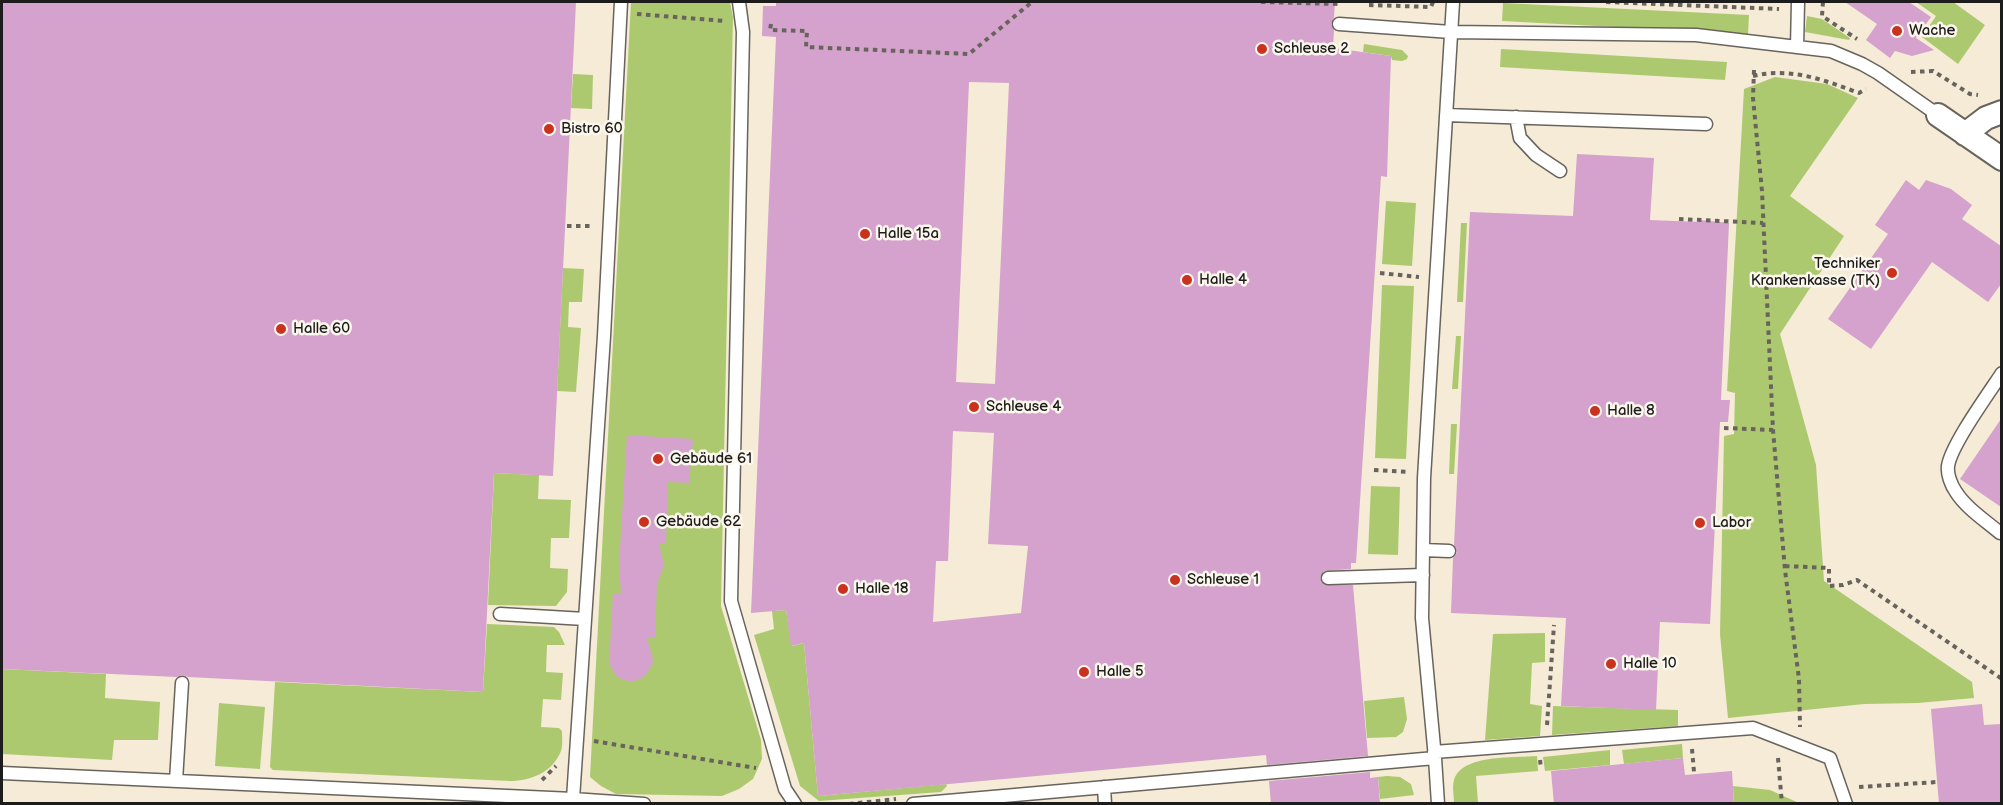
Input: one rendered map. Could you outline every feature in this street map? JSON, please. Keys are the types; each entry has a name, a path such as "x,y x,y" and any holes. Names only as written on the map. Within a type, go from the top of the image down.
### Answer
{"street":[{"path":"1965,134 1986,118 2001,112"},
{"path":"1938,115 2001,159"}],"lane":[{"path":"574,801 604,336 621,2"},
{"path":"739,2 743,44 731,601 785,789 795,804"},
{"path":"1438,804 1422,618 1424,478 1453,2"},
{"path":"1797,47 1798,6"},
{"path":"1339,24 1451,32 1696,35 1837,53 1862,64 1938,115"},
{"path":"1446,115 1706,124"},
{"path":"1516,117 1520,138 1536,155 1560,171"},
{"path":"2000,533 1958,495 1949,478 1948,465 1965,430 2001,373"},
{"path":"1423,550 1449,550"},
{"path":"1328,578 1423,575"},
{"path":"500,614 585,619"},
{"path":"176,781 182,683"},
{"path":"914,804 1546,744 1753,728 1830,758 1846,804"},
{"path":"2,773 644,804"},
{"path":"1104,787 1105,804"}],"path":[{"path":"771,24 770,30 807,32 806,47 969,54 1032,2"},
{"path":"1261,2 1340,4"},
{"path":"1363,5 1431,7 1433,2"},
{"path":"1606,2 1798,6 1822,16"},
{"path":"636,14 731,21"},
{"path":"1769,753 1801,764 1799,679 1785,566 1773,430 1763,223 1753,98 1754,73 1799,74 1824,80 1859,93 1866,88 1886,101 1906,73 1933,71 1970,94 1985,95"},
{"path":"1678,219 1763,223"},
{"path":"567,226 593,226"},
{"path":"1380,273 1419,277"},
{"path":"1724,428 1773,430"},
{"path":"1374,470 1411,472"},
{"path":"1785,566 1829,568 1829,586 1843,585 1857,580 2001,680"},
{"path":"1546,744 1554,625"},
{"path":"1692,740 1694,772"},
{"path":"593,741 756,768"},
{"path":"1778,757 1782,804"},
{"path":"1837,778 1862,788 1937,782"}],"green space":[{"path":"631,2 730,2 733,17 721,606 761,740 762,759 753,779 739,789 722,796 616,794 590,777"},
{"path":"1916,2 1953,2 1985,25 1958,64 1922,37 1936,16"},
{"path":"1503,3 1749,15 1748,34 1502,21"},
{"path":"1807,16 1822,19 1850,38 1849,40 1805,32"},
{"path":"1364,44 1402,50 1408,56 1402,61 1392,60 1391,56 1363,52"},
{"path":"1501,49 1727,62 1725,80 1500,67"},
{"path":"573,74 593,75 592,109 571,108"},
{"path":"1775,77 1827,84 1858,98 1790,196 1844,236 1780,334 1816,465 1824,581 1972,682 1974,698 1918,703 1864,704 1728,718 1720,634 1724,436 1734,434 1735,393 1727,391 1744,89"},
{"path":"1386,201 1416,203 1412,266 1382,264"},
{"path":"1461,223 1467,223 1463,302 1457,302"},
{"path":"563,268 584,269 582,302 569,302 568,327 581,328 576,392 557,391"},
{"path":"1382,285 1414,286 1406,459 1375,458"},
{"path":"1456,336 1461,336 1458,389 1452,389"},
{"path":"1451,424 1457,424 1454,474 1449,474"},
{"path":"494,473 539,475 538,499 571,500 569,538 551,538 550,568 568,569 567,592 556,606 488,605"},
{"path":"1371,486 1400,487 1398,555 1368,554"},
{"path":"786,610 792,646 804,643 818,796 946,784 947,786 941,792 819,801 800,786 754,635 774,629 772,611"},
{"path":"487,624 554,627 565,645 547,645 546,672 563,673 561,700 543,699 541,727 559,728 562,731 561,751 553,765 547,770 533,777 510,781 273,770 270,767 275,682 483,692"},
{"path":"1545,633 1545,662 1532,663 1530,704 1542,706 1540,736 1485,740 1493,634"},
{"path":"2,669 106,674 105,698 160,702 158,740 114,740 112,760 2,754"},
{"path":"1404,697 1407,719 1403,732 1396,737 1367,738 1364,701"},
{"path":"219,703 265,707 260,769 215,766"},
{"path":"1553,706 1678,710 1678,726 1552,735"},
{"path":"1682,744 1683,758 1624,764 1622,750"},
{"path":"1610,750 1610,765 1545,771 1543,757"},
{"path":"1537,756 1538,771 1476,776 1478,803 1454,803 1454,780 1467,766 1490,759"},
{"path":"1378,777 1400,777 1411,784 1414,795 1380,799"},
{"path":"1733,786 1770,790 1799,803 1734,803"}],"building":[{"name":"Halle 60","path":"2,2 576,2 553,476 494,473 483,692 182,675 177,677 2,669"},
{"path":"776,2 1335,2 1331,24 1334,30 1333,48 1391,56 1387,177 1381,176 1356,563 1351,563 1351,569 1324,571 1320,578 1325,585 1353,585 1368,756 1267,765 1266,755 818,796 804,643 791,646 786,610 751,613 776,37 762,36 763,6 776,6","holes":["969,82 1009,83 995,384 956,382","953,431 994,433 988,544 1028,546 1021,613 933,622 936,561 948,561"]},
{"name":"Wache","path":"1845,2 1909,2 1931,17 1916,38 1934,50 1912,56 1895,51 1890,58 1866,40 1877,24"},
{"name":"Halle 8","path":"1577,154 1654,158 1650,220 1700,222 1700,220 1729,223 1721,400 1730,400 1728,422 1720,422 1710,624 1660,622 1656,710 1561,706 1566,618 1451,613 1453,558 1457,552 1454,545 1470,212 1573,216"},
{"name":"Techniker Krankenkasse (TK)","path":"1906,180 1919,190 1926,180 1951,189 1972,205 1962,219 2001,246 2001,284 1988,302 1932,262 1871,349 1828,319 1888,234 1875,225"},
{"path":"2001,419 2001,507 1960,479"},
{"path":"627,435 693,439 689,483 668,482 666,544 659,544 664,565 657,584 655,637 647,637 653,659 652,666 643,678 630,682 617,677 609,664 613,594 621,594 619,564"},
{"path":"1982,704 1984,725 2001,724 2001,804 1939,804 1931,709"},
{"path":"1683,758 1685,775 1732,771 1734,804 1554,804 1551,771"},
{"path":"1370,772 1370,778 1378,777 1380,804 1271,804 1269,781"}],"place":[{"name":"Wache","path":"1897,31"},
{"name":"Schleuse 2","path":"1262,49"},
{"name":"Bistro 60","path":"549,129"},
{"name":"Halle 15a","path":"865,234"},
{"name":"Techniker Krankenkasse (TK)","path":"1892,273"},
{"name":"Halle 4","path":"1187,280"},
{"name":"Halle 60","path":"281,329"},
{"name":"Schleuse 4","path":"974,407"},
{"name":"Halle 8","path":"1595,411"},
{"name":"Gebäude 61","path":"658,459"},
{"name":"Gebäude 62","path":"644,522"},
{"name":"Labor","path":"1700,523"},
{"name":"Schleuse 1","path":"1175,580"},
{"name":"Halle 18","path":"843,589"},
{"name":"Halle 10","path":"1611,664"},
{"name":"Halle 5","path":"1084,672"}]}
